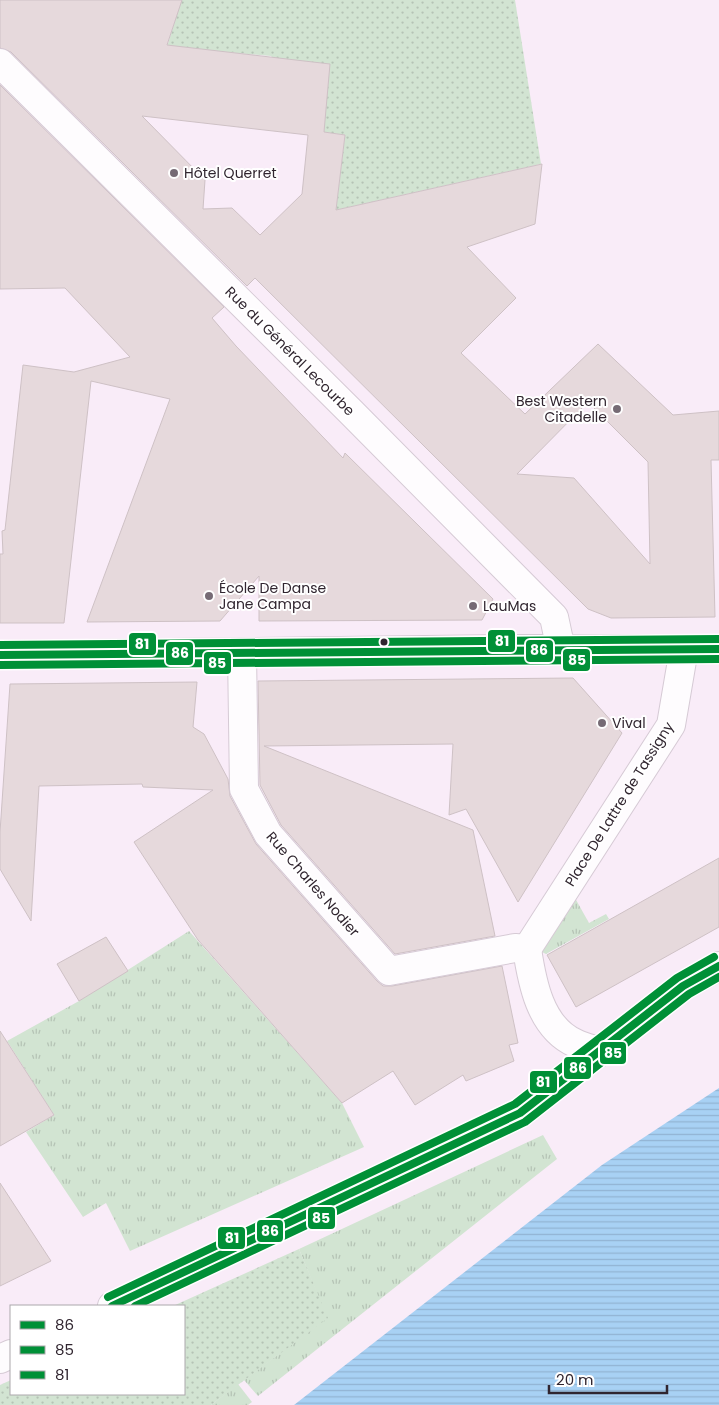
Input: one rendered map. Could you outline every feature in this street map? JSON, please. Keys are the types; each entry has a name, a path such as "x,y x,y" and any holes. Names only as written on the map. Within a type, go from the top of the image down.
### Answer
{"main road":[{"name":"Rue du Général Lecourbe","path":"0,63 554,617 561,650"},
{"name":"Place De Lattre de Tassigny","path":"527,949 672,724 684,649"},
{"path":"0,655 719,649"},
{"name":"Rue Charles Nodier","path":"242,652 244,789 268,834 389,971 514,948 527,949"},
{"path":"527,949 532,982 538,1002 557,1030 573,1043 601,1052"},
{"path":"114,1305 520,1113 601,1052 683,986 719,966"}],"green space":[{"path":"181,0 515,0 541,164 336,210 345,135 324,132 271,56 167,47"},
{"path":"575,898 589,923 606,914 609,919 546,954 542,952 545,943"},
{"path":"189,931 342,1103 364,1147 130,1251 106,1203 83,1217 26,1132 54,1115 7,1041 79,1001"},
{"path":"543,1135 557,1159 258,1396 244,1380 327,1318 299,1249"},
{"path":"299,1249 328,1318 211,1405 0,1405 0,1385 10,1380 10,1395 185,1395 185,1305 175,1305"},
{"path":"238,1384 252,1402 248,1405 211,1405"}],"water":[{"path":"719,1088 719,1405 294,1405 602,1165"}],"building":[{"path":"0,0 182,0 167,45 330,64 324,132 345,135 336,210 542,164 535,224 467,247 516,298 461,353 525,414 598,344 673,415 719,411 719,460 711,460 715,617 611,618 588,609 255,278 247,286 11,52 0,48","holes":["142,116 308,135 302,194 260,235 232,208 203,209 205,180","588,402 648,462 650,564 574,478 517,474"]},
{"path":"0,85 224,307 212,318 236,346 343,458 345,453 493,599 482,620 259,621 259,576 220,621 87,622 170,399 91,381 64,623 0,623 2,531 5,530 23,365 74,372 130,357 65,288 0,289"},
{"path":"573,678 622,733 518,902 466,809 449,815 453,744 264,746 473,830 495,936 395,954 281,825 260,785 258,681"},
{"path":"197,682 193,727 204,734 228,779 230,796 256,844 383,986 502,966 518,1043 509,1045 514,1061 466,1081 463,1075 415,1105 393,1071 342,1103 198,940 134,842 213,790 143,787 142,784 39,786 31,921 0,869 0,832 10,684"},
{"path":"719,858 719,927 576,1007 547,955"},
{"path":"106,937 128,971 79,1001 57,964"},
{"path":"0,1031 54,1115 0,1146"},
{"path":"0,1183 51,1261 0,1286"}],"transit line":[{"name":"81","path":"0,645 719,639"},
{"name":"86","path":"0,655 719,649"},
{"name":"85","path":"0,665 719,659"},
{"name":"81","path":"108,1297 515,1104 677,978 714,957"},
{"name":"86","path":"114,1305 520,1113 683,986 719,966"},
{"name":"85","path":"137,1305 525,1122 689,994 719,977"}],"place":[{"name":"Hôtel Querret","path":"174,173"},
{"name":"Best Western Citadelle","path":"617,409"},
{"name":"École De Danse Jane Campa","path":"209,596"},
{"name":"LauMas","path":"473,606"},
{"name":"Vival","path":"602,723"}]}
